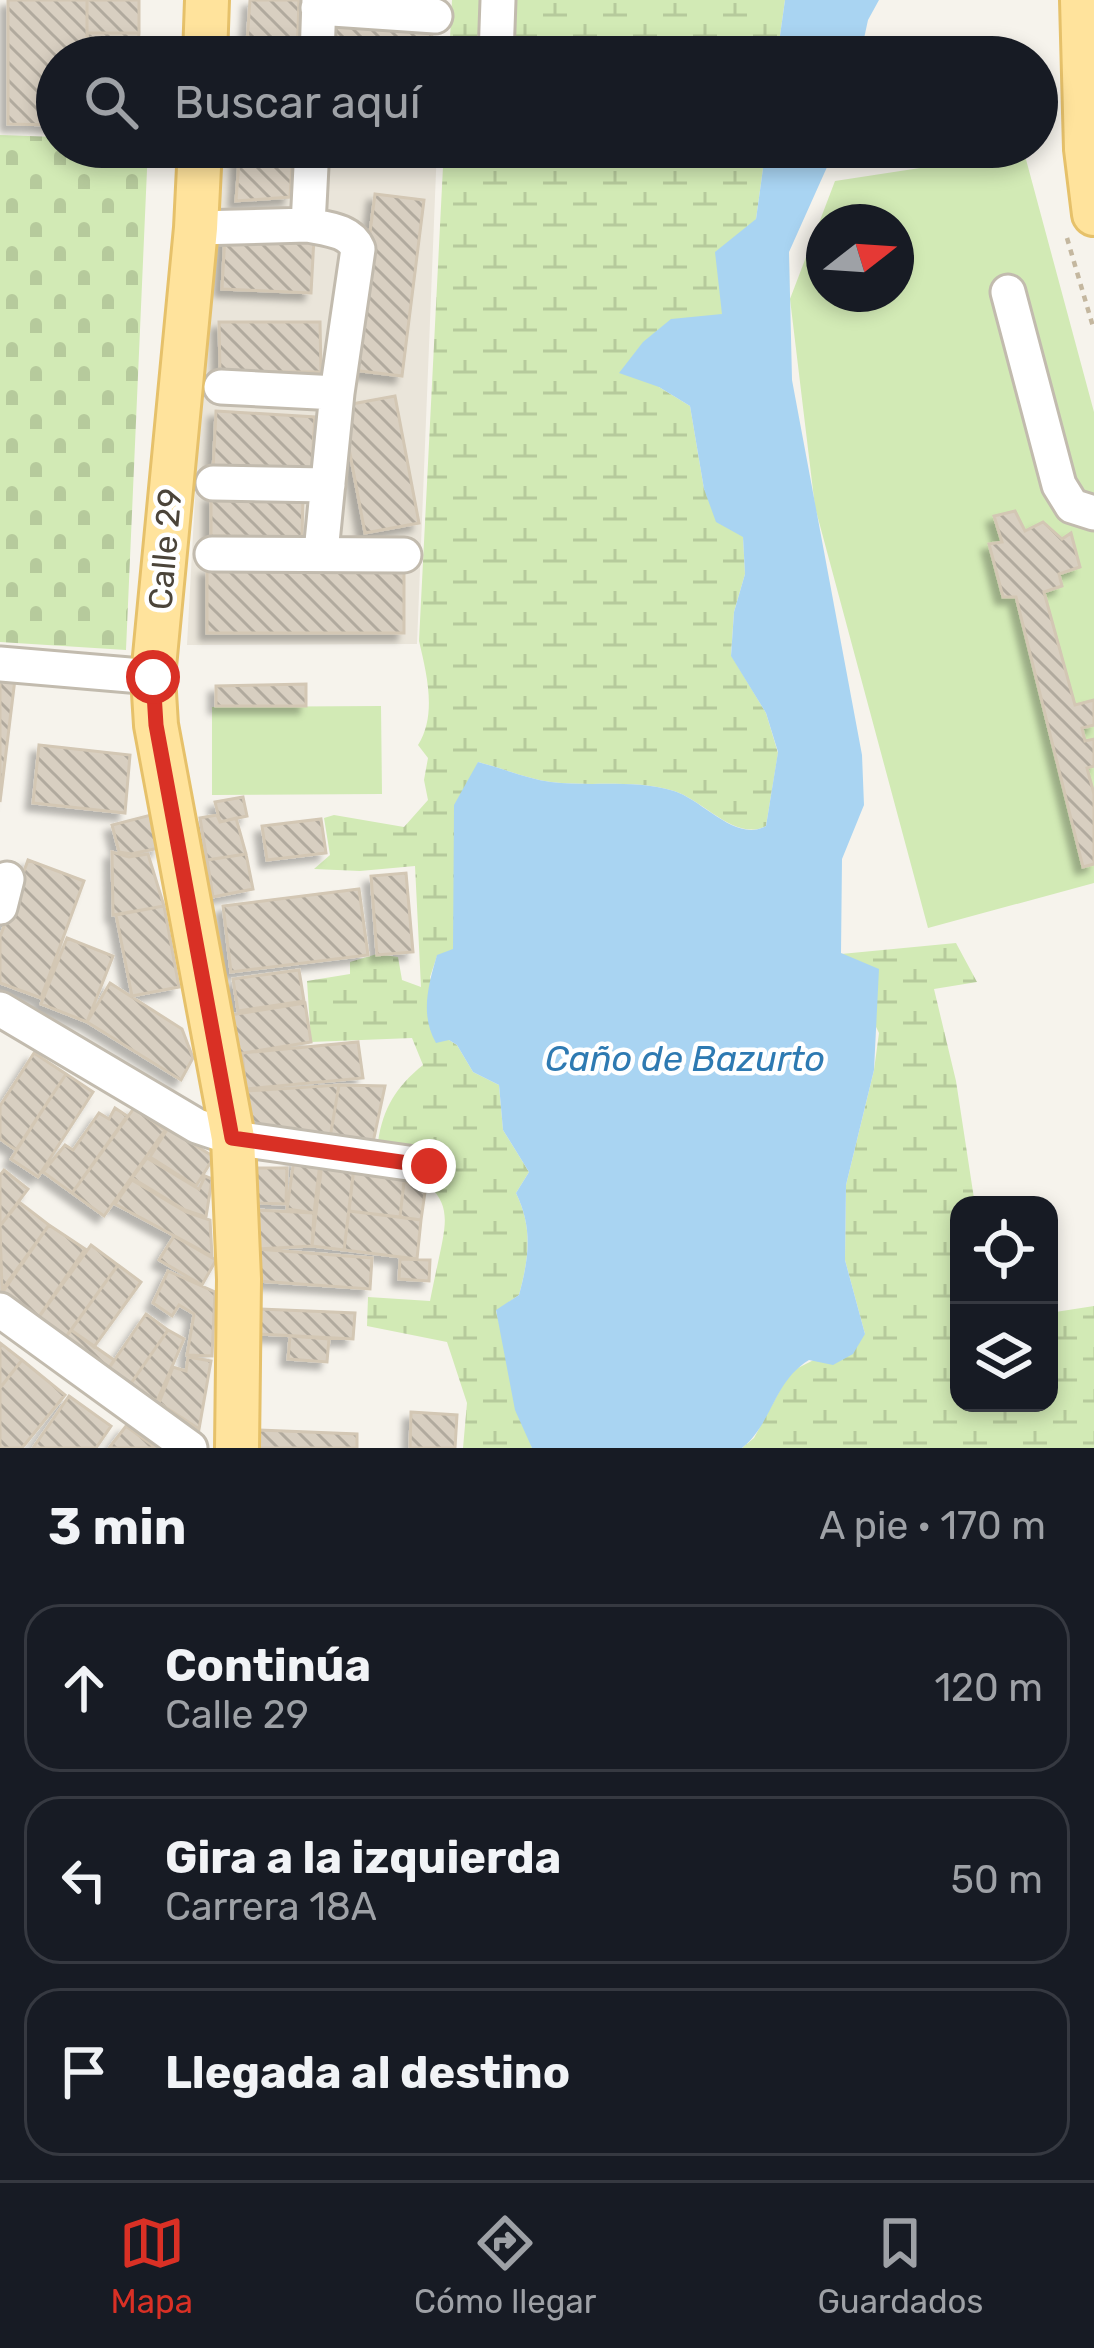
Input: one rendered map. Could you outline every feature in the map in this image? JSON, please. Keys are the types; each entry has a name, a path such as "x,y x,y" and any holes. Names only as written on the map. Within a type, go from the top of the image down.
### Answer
{"main road":[{"path":"206,36 208,0"},
{"path":"1082,0 1093,205"},
{"name":"Calle 29","path":"199,168 153,677 156,725 232,1138 239,1279 236,1448"}],"street":[{"path":"497,36 498,0"},
{"path":"317,36 318,4 435,16"},
{"path":"308,225 311,168"},
{"path":"196,228 308,225 354,238 358,249 337,393 322,552"},
{"path":"1008,292 1059,485 1072,506 1094,513"},
{"path":"221,387 337,393"},
{"path":"213,483 328,485"},
{"path":"212,554 404,555"},
{"path":"0,664 153,677"},
{"path":"0,1009 197,1126 232,1138 429,1166"},
{"path":"0,1310 190,1448"}],"shaded area":[{"path":"213,168 436,168 417,644 187,645"}],"green space":[{"path":"452,0 785,0 780,36 450,36"},
{"path":"0,135 36,136 36,168 147,168 126,650 0,642"},
{"path":"443,168 763,168 756,219 722,314 659,387 690,406 704,489 743,536 745,574 734,612 731,655 766,713 778,753 766,826 743,829 659,787 551,782 478,762 453,950 437,956 430,977 449,1040 473,1072 499,1085 503,1130 529,1172 516,1193 527,1231 519,1295 496,1311 532,1448 463,1448 467,1403 447,1342 367,1326 368,1297 430,1301 445,1223 437,1195 378,1142 392,1099 423,1065 412,1038 311,1042 307,981 350,974 350,962 377,954 398,957 402,980 421,987 415,866 314,869 330,855 324,818 334,815 404,827 428,800 424,780 428,758 418,745 429,708 419,641"},
{"path":"920,168 1028,168 1094,412 1094,883 928,928 815,507 790,299 806,257 806,312 914,312 914,204 826,204 835,181"},
{"path":"381,706 382,794 212,795 212,707"},
{"path":"956,943 977,982 934,989 956,1081 974,1196 950,1196 950,1412 1058,1412 1058,1312 1094,1306 1094,1448 742,1448 754,1438 790,1372 865,1334 845,1260 846,1185 879,1033 841,954"}],"water":[{"path":"785,0 879,0 865,36 780,36"},
{"name":"Caño de Bazurto","path":"763,168 827,168 810,204 806,204 789,252 792,380 862,755 864,805 842,859 841,953 879,969 874,1070 846,1185 845,1260 865,1334 853,1354 833,1365 809,1360 797,1369 742,1448 532,1448 515,1410 496,1310 519,1295 527,1231 516,1193 529,1172 503,1130 499,1085 473,1072 457,1045 449,1040 436,1043 428,1022 437,955 453,949 454,805 478,762 551,782 659,787 685,796 731,825 755,830 766,826 778,752 766,713 731,656 734,612 745,574 743,537 716,522 704,489 690,406 659,387 619,373 643,342 671,319 722,314 715,252 756,219"}],"building":[{"path":"8,0 87,0 87,36 36,36 36,125 8,124"},
{"path":"87,0 139,0 139,33 87,33"},
{"path":"250,0 299,0 298,36 247,36"},
{"path":"333,26 432,31 432,36 332,36"},
{"path":"87,33 139,33 139,36"},
{"path":"238,168 292,168 290,197 236,201"},
{"path":"375,194 424,200 402,376 352,370"},
{"path":"225,234 314,238 311,293 222,289"},
{"path":"219,322 320,322 321,372 220,372"},
{"path":"395,396 419,523 365,533 341,406"},
{"path":"216,411 315,417 311,476 213,470"},
{"path":"211,495 303,496 302,537 211,536"},
{"path":"1015,511 1025,531 1043,522 1062,539 1071,533 1080,567 1059,574 1062,586 1044,592 1075,705 1094,700 1094,725 1082,728 1085,741 1094,739 1094,766 1087,768 1094,794 1094,864 1083,867 1016,597 1003,597 989,544 1002,542 994,516"},
{"path":"207,568 404,568 404,633 207,633"},
{"path":"0,677 15,679 0,802"},
{"path":"306,684 306,706 216,706 216,686"},
{"path":"39,745 130,755 125,813 33,803"},
{"path":"243,797 247,816 220,822 215,802"},
{"path":"151,815 159,848 119,852 112,825"},
{"path":"217,815 220,822 236,818 246,854 207,860 200,818"},
{"path":"321,819 326,853 267,860 262,826"},
{"path":"112,852 129,857 148,854 164,906 113,915"},
{"path":"246,854 253,889 213,897 207,860"},
{"path":"28,860 84,881 41,998 0,983 0,937"},
{"path":"406,873 413,952 377,955 371,876"},
{"path":"359,889 368,955 231,972 223,906"},
{"path":"164,906 179,987 132,996 116,915"},
{"path":"67,938 113,956 87,1022 41,1004"},
{"path":"299,970 304,1001 238,1011 233,979"},
{"path":"110,983 182,1029 193,1058 181,1080 87,1022"},
{"path":"305,1003 311,1042 237,1054 230,1015"},
{"path":"358,1042 363,1078 246,1089 242,1053"},
{"path":"34,1053 66,1074 16,1150 0,1139 0,1106"},
{"path":"66,1074 93,1092 38,1177 11,1159"},
{"path":"339,1085 385,1086 371,1152 329,1144"},
{"path":"339,1085 329,1144 253,1127 246,1091"},
{"path":"115,1108 127,1116 72,1193 43,1172 65,1145 73,1150 99,1113 109,1119"},
{"path":"134,1108 165,1130 104,1216 72,1193"},
{"path":"168,1128 214,1157 196,1186 150,1157"},
{"path":"147,1158 199,1189 205,1176 212,1179 206,1217 132,1178"},
{"path":"294,1159 320,1163 314,1213 287,1209"},
{"path":"322,1163 354,1167 344,1250 312,1246"},
{"path":"354,1167 405,1173 400,1217 349,1211"},
{"path":"256,1168 287,1168 286,1204 255,1203"},
{"path":"4,1170 28,1189 0,1226 0,1175"},
{"path":"132,1180 186,1212 210,1220 212,1256 115,1204"},
{"path":"404,1182 426,1185 421,1220 400,1217"},
{"path":"19,1202 49,1225 2,1290 0,1226"},
{"path":"256,1210 314,1213 312,1246 257,1249"},
{"path":"349,1211 421,1220 417,1259 344,1250"},
{"path":"49,1225 85,1249 36,1321 0,1296"},
{"path":"174,1236 216,1260 202,1285 159,1260"},
{"path":"91,1245 118,1265 63,1341 36,1321"},
{"path":"257,1249 372,1258 370,1289 258,1281"},
{"path":"400,1259 430,1260 429,1281 399,1279"},
{"path":"118,1265 141,1282 94,1347 71,1330"},
{"path":"168,1271 215,1292 212,1356 187,1355 194,1314 179,1305 172,1316 153,1303"},
{"path":"260,1309 355,1313 353,1339 259,1334"},
{"path":"146,1314 168,1330 129,1386 107,1371"},
{"path":"71,1330 114,1360 107,1371 63,1341"},
{"path":"168,1330 184,1339 157,1401 130,1385"},
{"path":"290,1336 329,1339 327,1362 288,1359"},
{"path":"0,1343 22,1360 0,1388"},
{"path":"188,1357 211,1361 199,1429 159,1403 173,1367 186,1371"},
{"path":"22,1360 65,1395 22,1448 0,1448 0,1388"},
{"path":"69,1396 111,1426 96,1448 33,1448"},
{"path":"411,1412 457,1415 455,1448 410,1448"},
{"path":"126,1426 156,1448 109,1448"},
{"path":"259,1430 357,1434 357,1448 258,1448"}],"route":[{"path":"153,677 156,725 232,1138 429,1166"}]}
